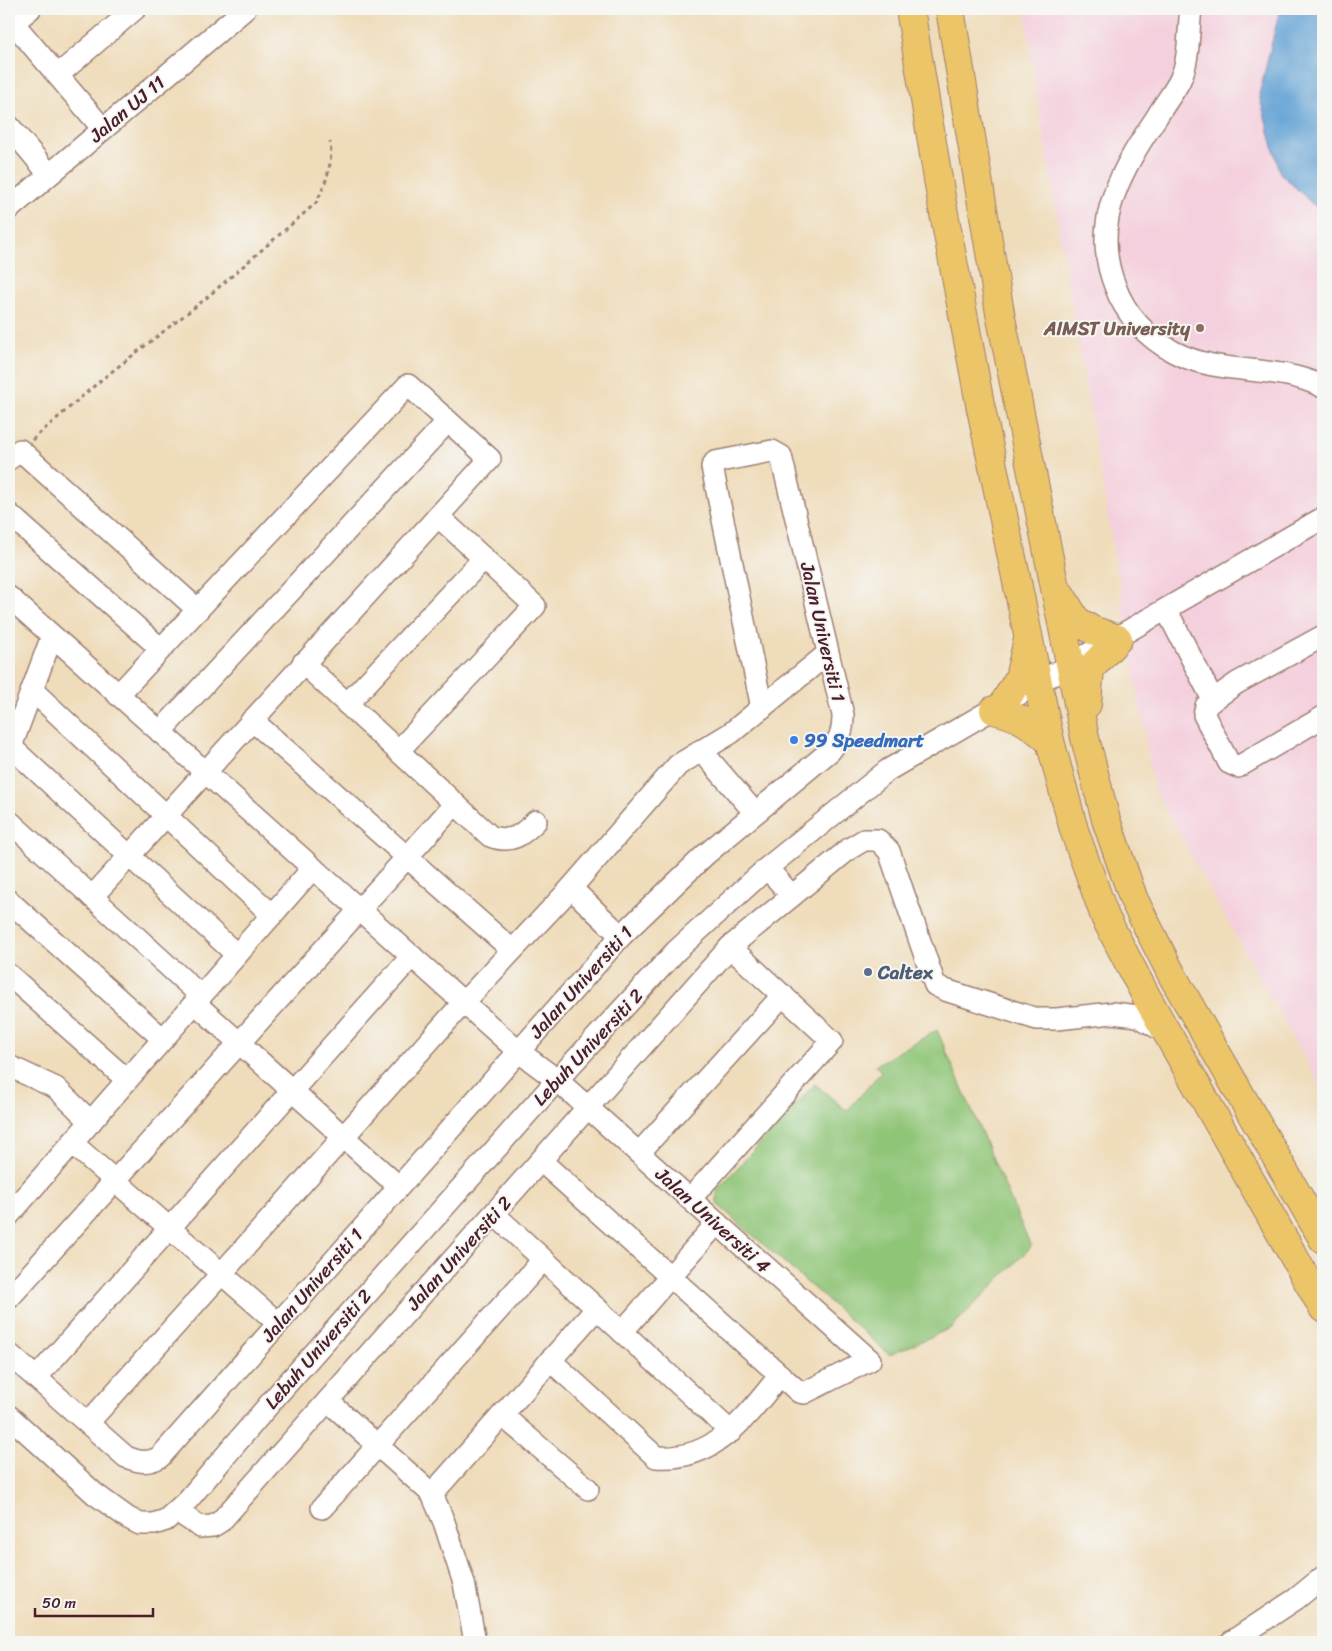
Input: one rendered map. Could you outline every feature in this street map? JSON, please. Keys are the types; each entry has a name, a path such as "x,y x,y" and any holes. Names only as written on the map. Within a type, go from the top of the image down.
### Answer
{"main road":[{"path":"910,9 942,203 978,395 1050,741 1074,830 1105,918 1168,1035 1323,1308"},
{"path":"950,9 1000,313 1085,738 1106,820 1134,900 1172,975 1323,1239"},
{"path":"1054,582 1076,620 1092,630 1118,639 1090,669 1085,738"},
{"path":"1029,639 1019,678 998,707 1028,722 1050,741"}],"street":[{"path":"30,9 11,20 103,129"},
{"path":"58,75 135,9"},
{"path":"1191,9 1185,65 1180,80 1143,139 1112,199 1105,226 1105,254 1112,278 1120,299 1138,325 1156,341 1174,352 1210,366 1290,374 1323,387"},
{"name":"Jalan UJ 11","path":"9,209 235,12"},
{"path":"9,126 50,174"},
{"path":"92,897 204,771 490,459 408,385 118,695"},
{"path":"160,732 448,421"},
{"name":"Jalan Universiti 1","path":"88,1423 126,1457 150,1463 160,1457 621,936 671,886 830,751 838,740 843,729 843,715 827,654 782,456 772,452 715,462 712,467 762,708"},
{"path":"15,455 198,610"},
{"path":"9,514 161,649"},
{"path":"398,751 535,606 438,516"},
{"name":"Lebuh Universiti 2","path":"9,1416 95,1494 128,1518 140,1524 154,1524 166,1520 177,1511 346,1316 557,1080 676,951 767,868 888,770 1167,611 1323,518"},
{"path":"347,704 484,558"},
{"name":"Jalan Universiti 4","path":"9,597 518,1051 557,1080 870,1360 804,1393 799,1392 780,1375"},
{"path":"1167,611 1213,700"},
{"path":"52,636 10,750 236,955"},
{"path":"1323,636 1237,684 1206,706 1204,715 1230,763 1238,767 1323,717"},
{"path":"9,1354 88,1423 464,1002 571,888 678,765 701,750 718,743 827,654"},
{"path":"303,664 490,836 500,840 513,840 523,834 536,821"},
{"path":"32,690 272,915"},
{"path":"252,720 512,950"},
{"path":"701,750 755,813"},
{"path":"9,1298 455,804"},
{"path":"9,821 92,897 198,999 239,1043 398,1186"},
{"name":"Jalan Universiti 2","path":"177,1511 200,1527 214,1526 221,1521 730,947 849,849 864,840 878,840 890,851 935,985 945,990 1037,1019 1057,1019 1112,1013 1138,1016 1168,1035"},
{"path":"9,1215 313,868"},
{"path":"767,868 792,896"},
{"path":"571,888 621,936"},
{"path":"9,903 163,1039"},
{"path":"690,1199 831,1045 830,1038 730,947"},
{"path":"36,1378 412,956"},
{"path":"9,975 127,1080"},
{"path":"639,1153 783,995"},
{"path":"9,1066 56,1088 90,1122"},
{"path":"72,1143 278,1324"},
{"path":"541,1161 780,1375 743,1421 731,1432 702,1450 669,1458 656,1457 550,1360"},
{"path":"494,1214 731,1432"},
{"path":"622,1332 717,1223"},
{"path":"322,1508 543,1260"},
{"path":"432,1494 597,1308"},
{"path":"328,1402 432,1494 444,1522 464,1583 475,1642"},
{"path":"502,1415 588,1489"},
{"path":"1231,1642 1296,1599 1323,1577"}],"path":[{"path":"15,455 101,380 204,300 316,203 326,182 332,157 330,142"}],"shaded area":[{"name":"AIMST University","path":"1025,9 1323,9 1323,1091 1154,789 1037,97"}],"green space":[{"path":"937,1030 1031,1247 951,1328 890,1355 717,1204 717,1190 815,1084 847,1111 881,1072 876,1065"}],"water":[{"path":"1280,9 1323,9 1323,214 1280,173 1259,95"}],"place":[{"name":"AIMST University","path":"1200,328"},
{"name":"99 Speedmart","path":"794,740"},
{"name":"Caltex","path":"868,972"}]}
